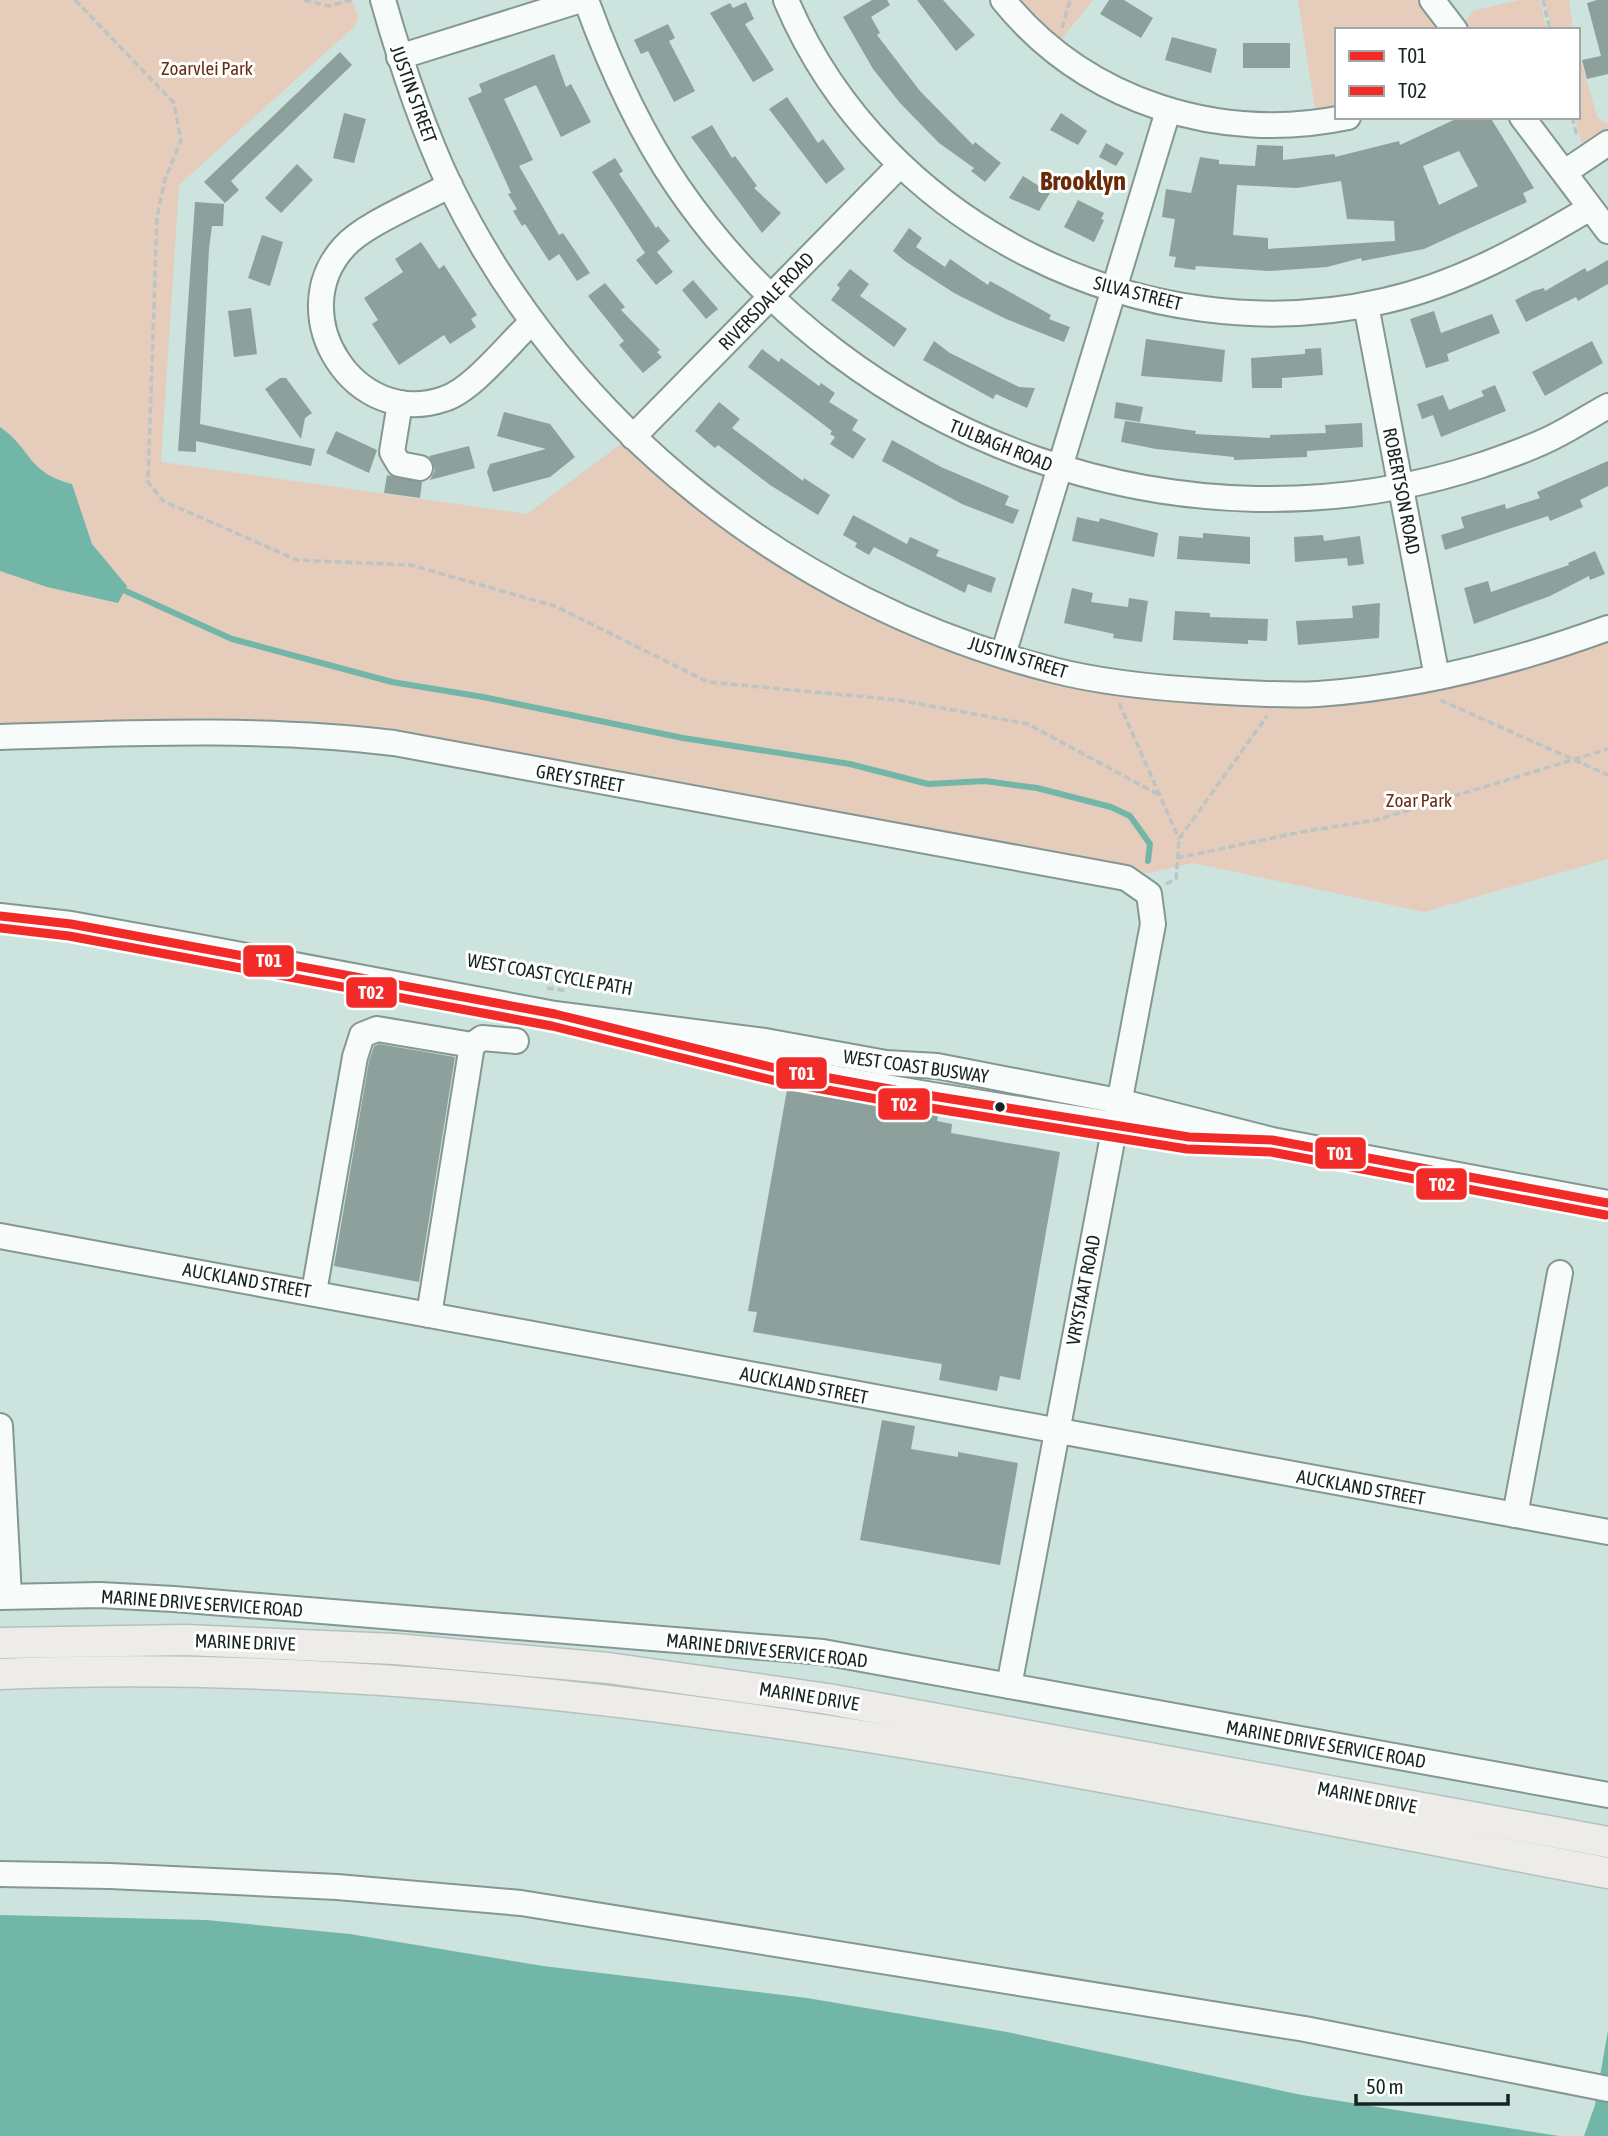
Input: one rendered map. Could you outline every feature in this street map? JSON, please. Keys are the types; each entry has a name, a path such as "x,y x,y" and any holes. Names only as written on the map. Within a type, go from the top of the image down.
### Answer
{"main road":[{"name":"MARINE DRIVE","path":"0,1643 186,1640 395,1648 608,1668 828,1699 1608,1842"},
{"name":"MARINE DRIVE","path":"0,1674 183,1672 290,1676 603,1698 721,1714 1031,1766 1608,1873"}],"street":[{"name":"JUSTIN STREET","path":"383,0 399,57 424,126 450,185 484,247 532,322 593,396 674,476 713,506 830,583 902,618 1055,671 1171,689 1274,695 1437,687 1608,628"},
{"path":"399,57 584,0"},
{"name":"TULBAGH ROAD","path":"584,0 609,61 652,146 706,225 769,296 834,352 905,400 980,439 1060,469 1144,489 1230,498 1315,497 1401,486 1480,465 1557,435 1607,406"},
{"name":"SILVA STREET","path":"786,0 827,78 874,138 900,165 959,215 992,235 1061,270 1115,290 1173,304 1247,312 1319,311 1366,304 1423,290 1482,268 1590,208"},
{"path":"1003,0 1040,39 1087,74 1113,89 1168,111 1227,124 1261,126 1294,125 1335,119"},
{"path":"1442,2 1454,28"},
{"path":"1003,655 1168,111"},
{"path":"1524,119 1608,231"},
{"path":"1565,172 1608,143"},
{"name":"RIVERSDALE ROAD","path":"633,437 900,165"},
{"path":"450,185 364,231 344,247 323,289 325,329 332,351 344,372 365,391 400,403 446,399 468,384 532,322"},
{"name":"ROBERTSON ROAD","path":"1366,304 1437,687"},
{"path":"400,403 391,453 398,464 420,468"},
{"name":"GREY STREET","path":"0,737 256,733 328,735 394,743 1126,878 1149,894"},
{"name":"VRYSTAAT ROAD","path":"1009,1686 1153,924 1149,894"},
{"name":"WEST COAST BUSWAY","path":"0,916 71,924 555,1014 775,1068 1116,1113 1189,1137 1272,1140 1608,1203"},
{"path":"314,1292 355,1057 362,1035 377,1029 472,1045 482,1038 516,1041"},
{"path":"429,1315 472,1045"},
{"name":"AUCKLAND STREET","path":"0,1236 1608,1532"},
{"path":"1515,1515 1560,1272"},
{"path":"0,1426 5,1597"},
{"name":"MARINE DRIVE SERVICE ROAD","path":"5,1597 174,1599 823,1652 1608,1795"},
{"path":"0,1874 110,1876 337,1887 521,1903 1305,2029 1598,2087"}],"path":[{"path":"75,0 174,103 181,141 165,179 157,217 148,482 163,501 297,561 411,565 555,606 708,682 898,700 1028,724 1159,795"},
{"path":"304,0 329,6 352,0"},
{"path":"1543,0 1550,28"},
{"path":"1437,687 1608,775"},
{"path":"1114,692 1179,839"},
{"path":"1176,879 1179,839 1274,706"},
{"path":"1177,858 1301,832 1376,820 1608,749"},
{"name":"WEST COAST CYCLE PATH","path":"536,986 574,992"}],"green space":[{"path":"0,0 352,0 358,18 355,26 179,185 161,462 527,514 625,441 776,561 1146,697 1213,704 1266,704 1608,638 1608,859 1424,912 1193,863 1149,873 393,732 311,721 201,718 0,726 0,571 57,588 126,587 92,544 72,484 57,479 38,467 0,427"},
{"path":"1020,0 1093,0 1061,40"},
{"path":"1298,0 1416,0 1437,28 1335,28 1335,105 1315,109"},
{"path":"1519,0 1540,0 1547,28 1464,28 1463,26 1473,11"},
{"path":"1544,0 1569,0 1573,28 1551,28"},
{"path":"1580,57 1597,117 1608,124 1608,135 1583,148 1576,119 1580,119"}],"shaded area":[{"path":"0,427 38,467 57,479 72,484 92,544 127,586 118,603 47,587 0,571"},
{"path":"0,1915 206,1920 350,1934 543,1966 807,1998 1007,2032 1302,2095 1559,2136 0,2136"},
{"path":"1608,2030 1608,2136 1584,2136 1595,2105"}],"building":[{"path":"872,0 887,0 890,5 871,17 880,33 877,35 920,91 973,145 975,142 1001,163 985,182 971,171 974,168 939,143 900,103 873,69 843,17"},
{"path":"917,0 943,0 975,35 956,51"},
{"path":"1109,0 1124,0 1153,18 1141,38 1100,14"},
{"path":"1608,0 1608,74 1587,79 1582,60 1601,56 1587,3"},
{"path":"746,2 754,19 745,24 774,70 753,82 710,13 730,3 733,8"},
{"path":"668,24 675,38 669,41 695,91 674,102 648,51 641,54 634,40"},
{"path":"1172,37 1217,49 1211,73 1165,60"},
{"path":"1243,43 1290,43 1290,68 1243,68"},
{"path":"340,52 352,65 231,181 239,190 225,203 204,182"},
{"path":"554,54 566,87 571,84 591,122 561,137 536,85 504,99 533,160 519,166 559,235 563,233 590,273 577,281 559,254 549,261 525,224 522,226 513,211 517,209 508,194 511,193 468,98 482,92 479,84"},
{"path":"787,97 818,143 823,139 845,169 826,184 769,109"},
{"path":"344,113 366,119 354,163 333,158"},
{"path":"1061,113 1087,131 1078,145 1050,130"},
{"path":"1456,119 1491,119 1534,188 1523,193 1527,202 1424,249 1362,261 1361,258 1327,267 1269,271 1196,266 1195,270 1174,267 1176,257 1169,256 1175,219 1162,217 1166,189 1191,193 1200,157 1219,160 1219,164 1255,166 1257,145 1283,146 1283,160 1335,154 1335,157 1399,141 1400,145","holes":["1459,151 1478,186 1439,205 1423,166","1341,181 1347,219 1394,221 1395,241 1268,249 1268,238 1233,235 1237,185 1297,188"]},
{"path":"712,125 732,158 735,156 757,186 754,188 781,213 762,233 691,137"},
{"path":"1106,143 1124,153 1116,166 1099,157"},
{"path":"615,158 623,171 619,174 656,228 658,226 670,241 657,252 673,272 656,285 636,260 645,253 592,172"},
{"path":"297,164 313,180 281,213 265,198"},
{"path":"1023,176 1050,193 1039,211 1009,198"},
{"path":"1078,200 1104,213 1101,219 1104,220 1094,242 1064,227"},
{"path":"195,202 224,204 223,226 212,226 209,249 200,424 315,449 311,466 196,441 196,452 178,451"},
{"path":"909,228 922,238 916,247 945,267 950,259 988,285 990,281 1051,315 1049,319 1070,327 1064,342 1006,319 954,293 905,261 893,251"},
{"path":"262,235 283,242 270,286 248,278"},
{"path":"421,242 439,269 444,265 477,315 471,319 476,327 450,344 444,335 399,365 372,324 378,320 364,298 403,272 395,259"},
{"path":"1608,260 1608,284 1578,301 1576,297 1526,322 1515,300 1533,291 1544,288 1545,291 1585,268 1587,272"},
{"path":"850,269 869,284 860,296 907,329 894,347 831,300 840,288 837,285"},
{"path":"693,280 718,309 706,319 682,290"},
{"path":"605,283 625,307 621,310 660,350 657,352 662,357 643,373 619,345 624,341 588,296"},
{"path":"251,308 257,354 234,357 228,311"},
{"path":"1434,311 1441,333 1492,314 1500,333 1447,354 1449,361 1426,368 1410,319"},
{"path":"1146,339 1225,350 1222,382 1141,376"},
{"path":"934,341 950,353 1019,387 1035,388 1027,408 996,394 993,399 923,360"},
{"path":"1592,341 1603,363 1545,396 1532,372"},
{"path":"1321,348 1323,375 1282,378 1282,388 1252,388 1251,358 1305,354 1305,349"},
{"path":"762,349 779,362 781,358 819,386 821,383 835,393 829,402 858,420 852,430 866,439 853,459 830,444 835,437 830,434 832,431 748,367"},
{"path":"280,378 286,378 312,413 305,418 301,439 265,389"},
{"path":"1495,385 1506,411 1441,437 1433,415 1422,419 1417,404 1443,395 1449,410 1484,396 1481,391"},
{"path":"719,402 740,419 732,428 803,481 804,478 830,495 818,515 770,485 718,445 715,448 695,431"},
{"path":"1116,402 1143,407 1140,422 1114,418"},
{"path":"504,412 550,424 575,457 550,477 493,492 487,472 490,464 546,449 497,436"},
{"path":"1125,421 1196,431 1195,434 1270,438 1270,435 1326,433 1325,425 1362,423 1363,447 1307,451 1307,457 1234,460 1234,457 1156,449 1121,442"},
{"path":"336,431 377,450 369,473 326,453"},
{"path":"892,440 941,467 1009,496 1005,505 1019,510 1013,524 962,504 882,461"},
{"path":"469,446 475,468 430,480 435,470 429,456"},
{"path":"1608,461 1608,486 1580,500 1583,507 1550,521 1548,516 1445,550 1441,535 1464,528 1461,517 1505,504 1506,509 1540,498 1537,492"},
{"path":"387,475 422,482 420,498 384,493"},
{"path":"853,515 907,544 910,537 939,550 936,556 996,578 991,593 968,584 965,593 874,547 869,555 855,547 857,543 843,535"},
{"path":"1077,517 1099,522 1100,518 1158,533 1154,557 1072,541"},
{"path":"1203,533 1250,537 1250,564 1177,559 1179,536 1203,538"},
{"path":"1323,535 1324,541 1360,536 1364,564 1348,566 1347,558 1295,562 1294,537"},
{"path":"1595,551 1605,574 1590,580 1589,576 1550,596 1474,624 1464,588 1488,581 1491,592 1569,565 1568,563"},
{"path":"1072,588 1093,593 1091,602 1128,607 1129,598 1148,601 1142,642 1113,638 1114,634 1064,623"},
{"path":"1380,603 1379,638 1298,645 1296,621 1353,618 1352,606"},
{"path":"1175,611 1210,613 1210,617 1268,619 1267,641 1248,640 1248,644 1173,640"},
{"path":"379,1044 455,1057 419,1282 334,1266 369,1061 374,1046"},
{"path":"788,1084 939,1111 937,1121 952,1124 951,1133 1060,1152 1020,1380 1000,1376 997,1391 939,1380 942,1364 753,1332 757,1312 748,1311"},
{"path":"882,1420 915,1426 911,1449 958,1457 958,1452 1018,1463 1000,1565 860,1540"}],"waterway":[{"path":"119,588 232,639 392,682 483,697 683,738 850,764 928,784 985,781 1037,788 1111,807 1130,816 1150,844 1148,861"}],"transit line":[{"name":"T01","path":"0,916 71,924 555,1014 775,1068 895,1090 1189,1137 1272,1140 1608,1203"},
{"name":"T02","path":"0,928 69,936 552,1026 772,1080 893,1102 1187,1149 1271,1152 1606,1215"}],"district":[{"name":"Brooklyn","path":"1083,181"}],"park label":[{"name":"Zoarvlei Park","path":"207,68"},
{"name":"Zoar Park","path":"1419,800"}]}
